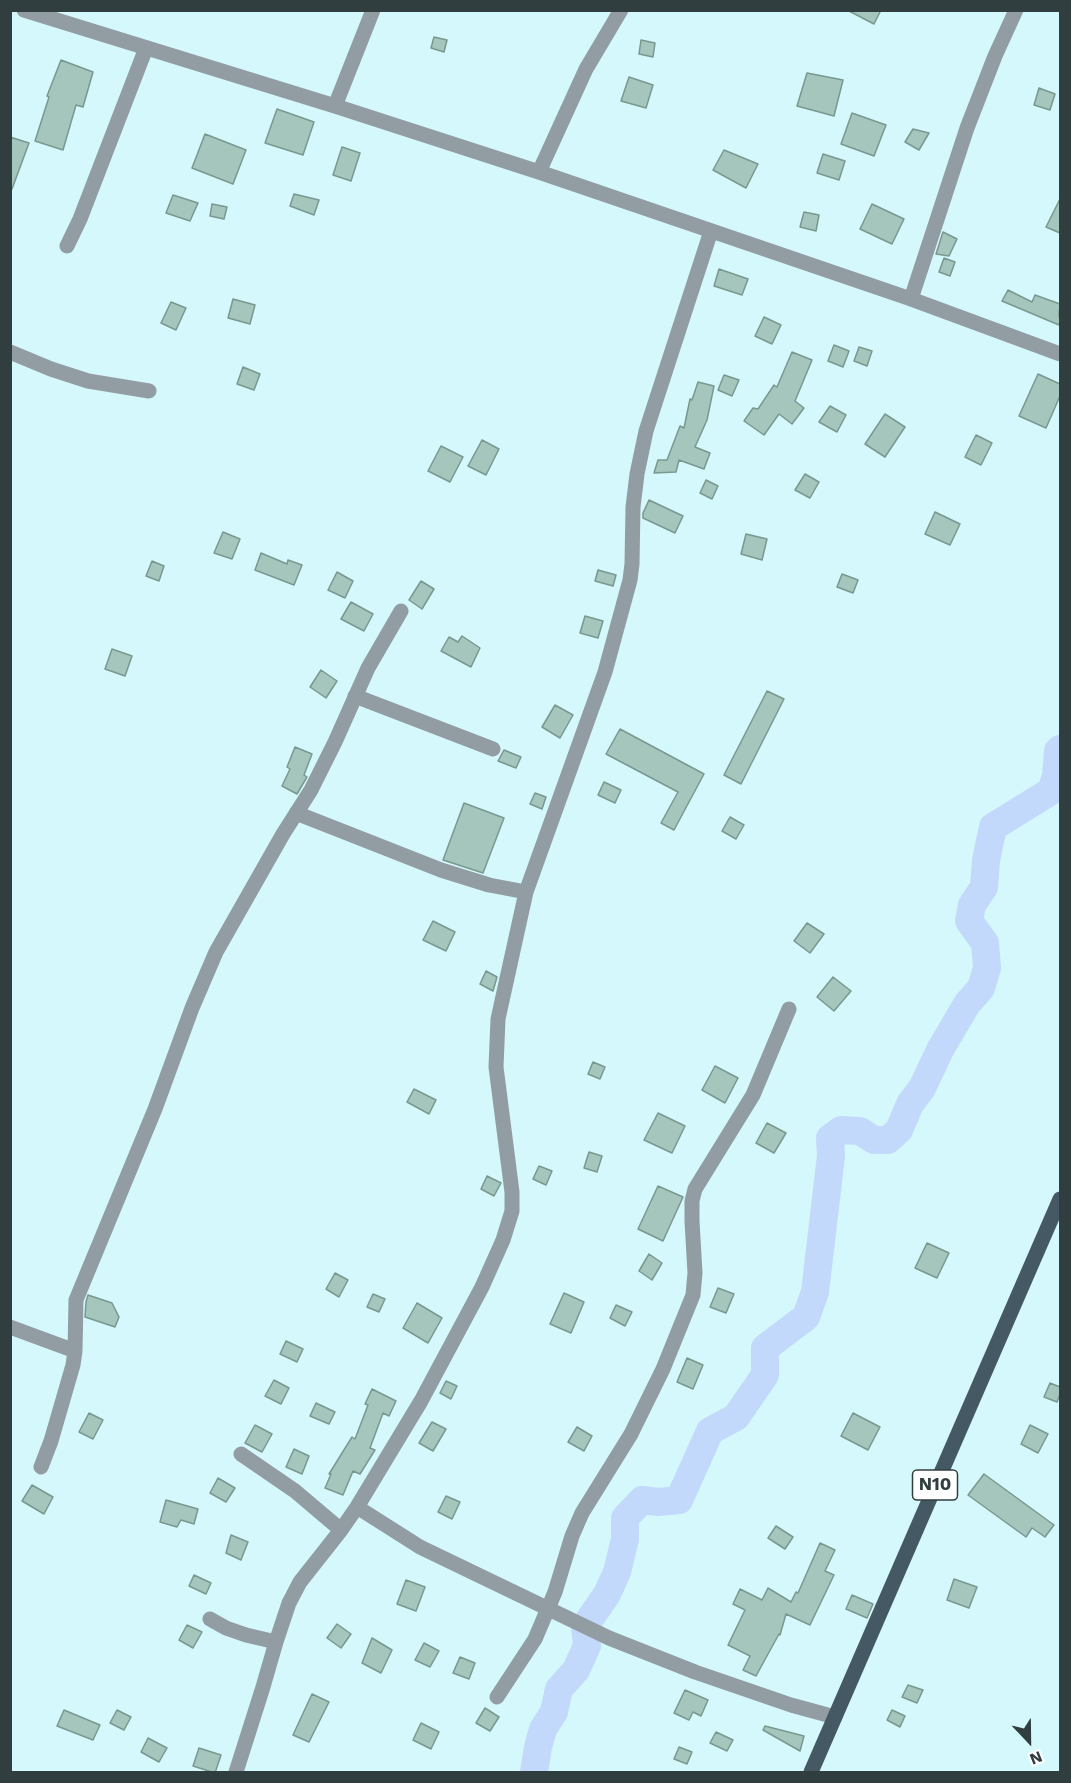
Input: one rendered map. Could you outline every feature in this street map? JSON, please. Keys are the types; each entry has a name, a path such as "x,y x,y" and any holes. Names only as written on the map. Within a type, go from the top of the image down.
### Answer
{"main road":[{"name":"N10","path":"811,1773 1060,1198"}],"street":[{"path":"24,10 539,171 911,299 1060,354"},
{"path":"335,106 373,10"},
{"path":"539,171 586,69 621,10"},
{"path":"911,299 967,128 1016,10"},
{"path":"67,246 80,219 146,48"},
{"path":"236,1773 289,1603 300,1582 357,1507 421,1401 482,1287 503,1240 512,1211 512,1192 496,1067 498,1019 526,892 605,672 631,572 633,507 646,431 711,231"},
{"path":"10,352 88,381 150,391"},
{"path":"41,1467 73,1365 76,1300 151,1119 192,1008 216,952 311,790 368,668 400,611"},
{"path":"355,696 493,749"},
{"path":"296,813 441,870 489,885 526,892"},
{"path":"497,1697 535,1639 582,1513 631,1434 663,1369 693,1295 695,1273 692,1201 695,1189 753,1095 789,1009"},
{"path":"10,1327 75,1351"},
{"path":"241,1454 295,1491 341,1530"},
{"path":"357,1507 420,1547 609,1638 695,1672 791,1705 835,1717"},
{"path":"210,1619 226,1628 276,1642"}],"building":[{"path":"847,10 881,10 874,24"},
{"path":"434,37 447,40 444,52 431,48"},
{"path":"641,40 655,43 653,57 639,54"},
{"path":"61,60 93,72 83,107 76,105 63,150 35,141 49,97 47,96"},
{"path":"807,73 843,80 834,116 797,106"},
{"path":"629,77 653,85 646,108 621,101"},
{"path":"1039,88 1055,94 1050,110 1034,105"},
{"path":"277,109 314,122 303,155 265,143"},
{"path":"852,113 886,125 874,156 841,144"},
{"path":"913,129 929,133 919,150 905,142"},
{"path":"205,134 246,150 233,184 192,168"},
{"path":"10,137 29,143 12,189 10,189"},
{"path":"342,147 360,153 351,181 333,175"},
{"path":"724,150 758,164 746,188 713,170"},
{"path":"823,154 845,161 839,180 817,173"},
{"path":"294,194 319,200 314,215 290,206"},
{"path":"173,195 198,203 190,221 166,213"},
{"path":"1060,199 1060,233 1046,227"},
{"path":"212,204 227,207 224,219 210,216"},
{"path":"872,204 904,219 892,244 860,229"},
{"path":"804,212 819,215 816,231 800,227"},
{"path":"943,232 957,239 949,256 936,254"},
{"path":"944,258 955,262 950,276 939,272"},
{"path":"719,269 748,279 742,295 714,286"},
{"path":"1008,290 1032,302 1035,295 1060,304 1059,325 1002,301"},
{"path":"233,299 255,305 250,324 228,318"},
{"path":"171,302 186,308 176,330 161,323"},
{"path":"764,317 781,325 772,344 755,336"},
{"path":"834,345 849,351 843,367 828,361"},
{"path":"859,347 872,351 867,366 854,361"},
{"path":"792,352 812,360 795,401 804,408 792,424 779,414 764,435 744,421 753,408 758,409 774,385 777,387"},
{"path":"243,367 260,374 254,390 237,384"},
{"path":"1038,374 1060,384 1060,396 1046,428 1019,416"},
{"path":"724,375 739,380 732,396 718,390"},
{"path":"698,382 714,386 707,420 695,447 710,453 704,469 679,460 676,472 654,473 658,460 667,460 680,426 684,428 690,399 692,400"},
{"path":"830,406 846,415 837,432 819,422"},
{"path":"885,414 905,427 885,457 865,444"},
{"path":"976,435 992,443 981,465 965,457"},
{"path":"482,440 499,449 486,475 468,466"},
{"path":"441,446 463,457 450,482 428,471"},
{"path":"805,474 819,482 810,498 795,490"},
{"path":"706,480 718,486 712,499 700,493"},
{"path":"649,500 683,516 675,533 643,518"},
{"path":"935,512 960,524 950,545 925,534"},
{"path":"223,532 240,539 232,559 214,553"},
{"path":"746,534 767,539 762,560 741,554"},
{"path":"261,553 287,564 288,560 302,565 294,585 255,570"},
{"path":"152,561 164,566 159,581 146,576"},
{"path":"598,570 616,575 613,586 595,581"},
{"path":"337,572 353,581 345,598 328,590"},
{"path":"842,574 858,580 853,593 837,587"},
{"path":"421,581 434,589 422,609 409,600"},
{"path":"351,602 373,614 364,631 341,619"},
{"path":"585,616 603,621 598,638 580,633"},
{"path":"462,636 480,648 471,667 441,651 449,637 458,642"},
{"path":"112,649 132,656 125,676 105,669"},
{"path":"321,670 337,681 326,698 310,687"},
{"path":"767,691 784,699 741,784 724,775"},
{"path":"555,705 573,715 560,738 542,727"},
{"path":"620,729 704,774 674,830 661,823 678,792 606,754"},
{"path":"295,747 312,754 304,775 307,777 297,794 282,786 290,769 287,767"},
{"path":"504,750 521,757 516,768 498,761"},
{"path":"604,782 621,790 615,803 598,795"},
{"path":"535,793 546,797 542,809 530,804"},
{"path":"464,803 504,818 483,873 443,860"},
{"path":"730,817 744,825 736,839 722,831"},
{"path":"433,921 455,932 446,951 423,940"},
{"path":"807,923 824,934 810,953 794,941"},
{"path":"486,971 497,977 493,991 480,984"},
{"path":"833,977 851,991 834,1011 817,997"},
{"path":"593,1062 605,1067 600,1079 588,1074"},
{"path":"715,1066 738,1078 725,1103 702,1090"},
{"path":"414,1089 436,1100 429,1114 407,1102"},
{"path":"658,1113 685,1126 672,1153 644,1140"},
{"path":"767,1123 786,1133 774,1153 756,1143"},
{"path":"589,1152 602,1156 597,1172 584,1168"},
{"path":"539,1166 552,1171 546,1185 533,1179"},
{"path":"487,1176 501,1183 494,1196 481,1189"},
{"path":"658,1186 683,1197 663,1241 638,1229"},
{"path":"927,1243 949,1253 937,1278 915,1268"},
{"path":"649,1254 662,1263 652,1280 639,1271"},
{"path":"335,1273 348,1280 339,1297 326,1289"},
{"path":"718,1288 734,1294 726,1313 710,1307"},
{"path":"564,1293 584,1302 571,1333 550,1324"},
{"path":"373,1294 385,1299 379,1312 367,1307"},
{"path":"88,1295 112,1303 119,1317 115,1327 85,1317"},
{"path":"417,1303 442,1318 428,1343 403,1328"},
{"path":"616,1305 632,1312 625,1326 610,1318"},
{"path":"286,1341 303,1349 297,1362 280,1354"},
{"path":"687,1358 703,1365 693,1389 677,1382"},
{"path":"274,1380 289,1388 281,1404 265,1396"},
{"path":"446,1381 457,1386 451,1399 440,1393"},
{"path":"1050,1383 1060,1387 1057,1402 1044,1397"},
{"path":"372,1389 396,1401 389,1416 383,1413 370,1448 375,1450 360,1474 353,1471 343,1495 325,1488 331,1474 329,1474 352,1437 355,1439"},
{"path":"316,1403 335,1412 329,1424 310,1416"},
{"path":"89,1413 103,1420 93,1439 79,1432"},
{"path":"853,1413 880,1427 868,1450 841,1436"},
{"path":"432,1422 446,1429 433,1451 419,1443"},
{"path":"255,1425 272,1434 262,1452 245,1443"},
{"path":"1030,1425 1048,1434 1038,1453 1021,1444"},
{"path":"577,1427 592,1436 584,1451 568,1442"},
{"path":"294,1449 309,1456 302,1474 286,1467"},
{"path":"984,1474 1054,1525 1045,1537 1032,1528 1026,1537 968,1495"},
{"path":"218,1478 235,1488 226,1502 210,1493"},
{"path":"32,1485 53,1497 44,1514 22,1501"},
{"path":"446,1496 460,1502 452,1519 438,1512"},
{"path":"166,1500 198,1509 194,1524 181,1520 177,1527 160,1522"},
{"path":"776,1526 793,1537 785,1549 768,1538"},
{"path":"231,1535 248,1542 241,1560 226,1553"},
{"path":"820,1543 835,1550 825,1571 834,1575 810,1625 786,1614 780,1635 756,1676 743,1670 750,1656 728,1645 745,1610 733,1604 740,1589 762,1600 768,1588 791,1602 796,1592 798,1593"},
{"path":"194,1575 211,1583 206,1594 189,1586"},
{"path":"954,1579 977,1587 969,1608 947,1600"},
{"path":"406,1580 425,1587 416,1611 397,1604"},
{"path":"852,1595 873,1604 867,1618 846,1609"},
{"path":"337,1624 351,1634 341,1648 327,1638"},
{"path":"187,1625 202,1632 193,1648 179,1640"},
{"path":"372,1638 392,1650 381,1673 362,1663"},
{"path":"424,1643 439,1651 430,1667 415,1660"},
{"path":"460,1657 475,1663 469,1679 453,1673"},
{"path":"908,1685 923,1690 917,1703 902,1697"},
{"path":"685,1690 708,1700 701,1716 693,1712 689,1720 674,1713"},
{"path":"312,1694 329,1702 309,1742 293,1735"},
{"path":"485,1708 499,1717 490,1731 476,1723"},
{"path":"64,1710 100,1725 93,1740 57,1726"},
{"path":"117,1710 131,1717 124,1730 110,1723"},
{"path":"892,1710 905,1716 900,1727 887,1720"},
{"path":"421,1723 439,1732 431,1749 413,1740"},
{"path":"765,1726 804,1736 800,1751 763,1730"},
{"path":"716,1732 733,1740 727,1751 710,1743"},
{"path":"148,1738 167,1748 159,1762 141,1752"},
{"path":"679,1747 692,1752 687,1764 674,1759"},
{"path":"199,1748 221,1755 215,1773 193,1766"}],"waterway":[{"path":"534,1772 543,1729 554,1712 559,1689 576,1670 587,1646 585,1626 607,1594 617,1572 625,1539 625,1518 642,1500 658,1502 679,1500 710,1431 736,1417 765,1375 765,1348 806,1317 815,1292 831,1156 830,1138 841,1130 860,1131 874,1140 888,1140 899,1130 910,1104 922,1088 941,1048 967,1004 981,988 987,968 985,943 969,921 972,905 984,887 986,860 993,827 1051,791 1060,749"}]}
